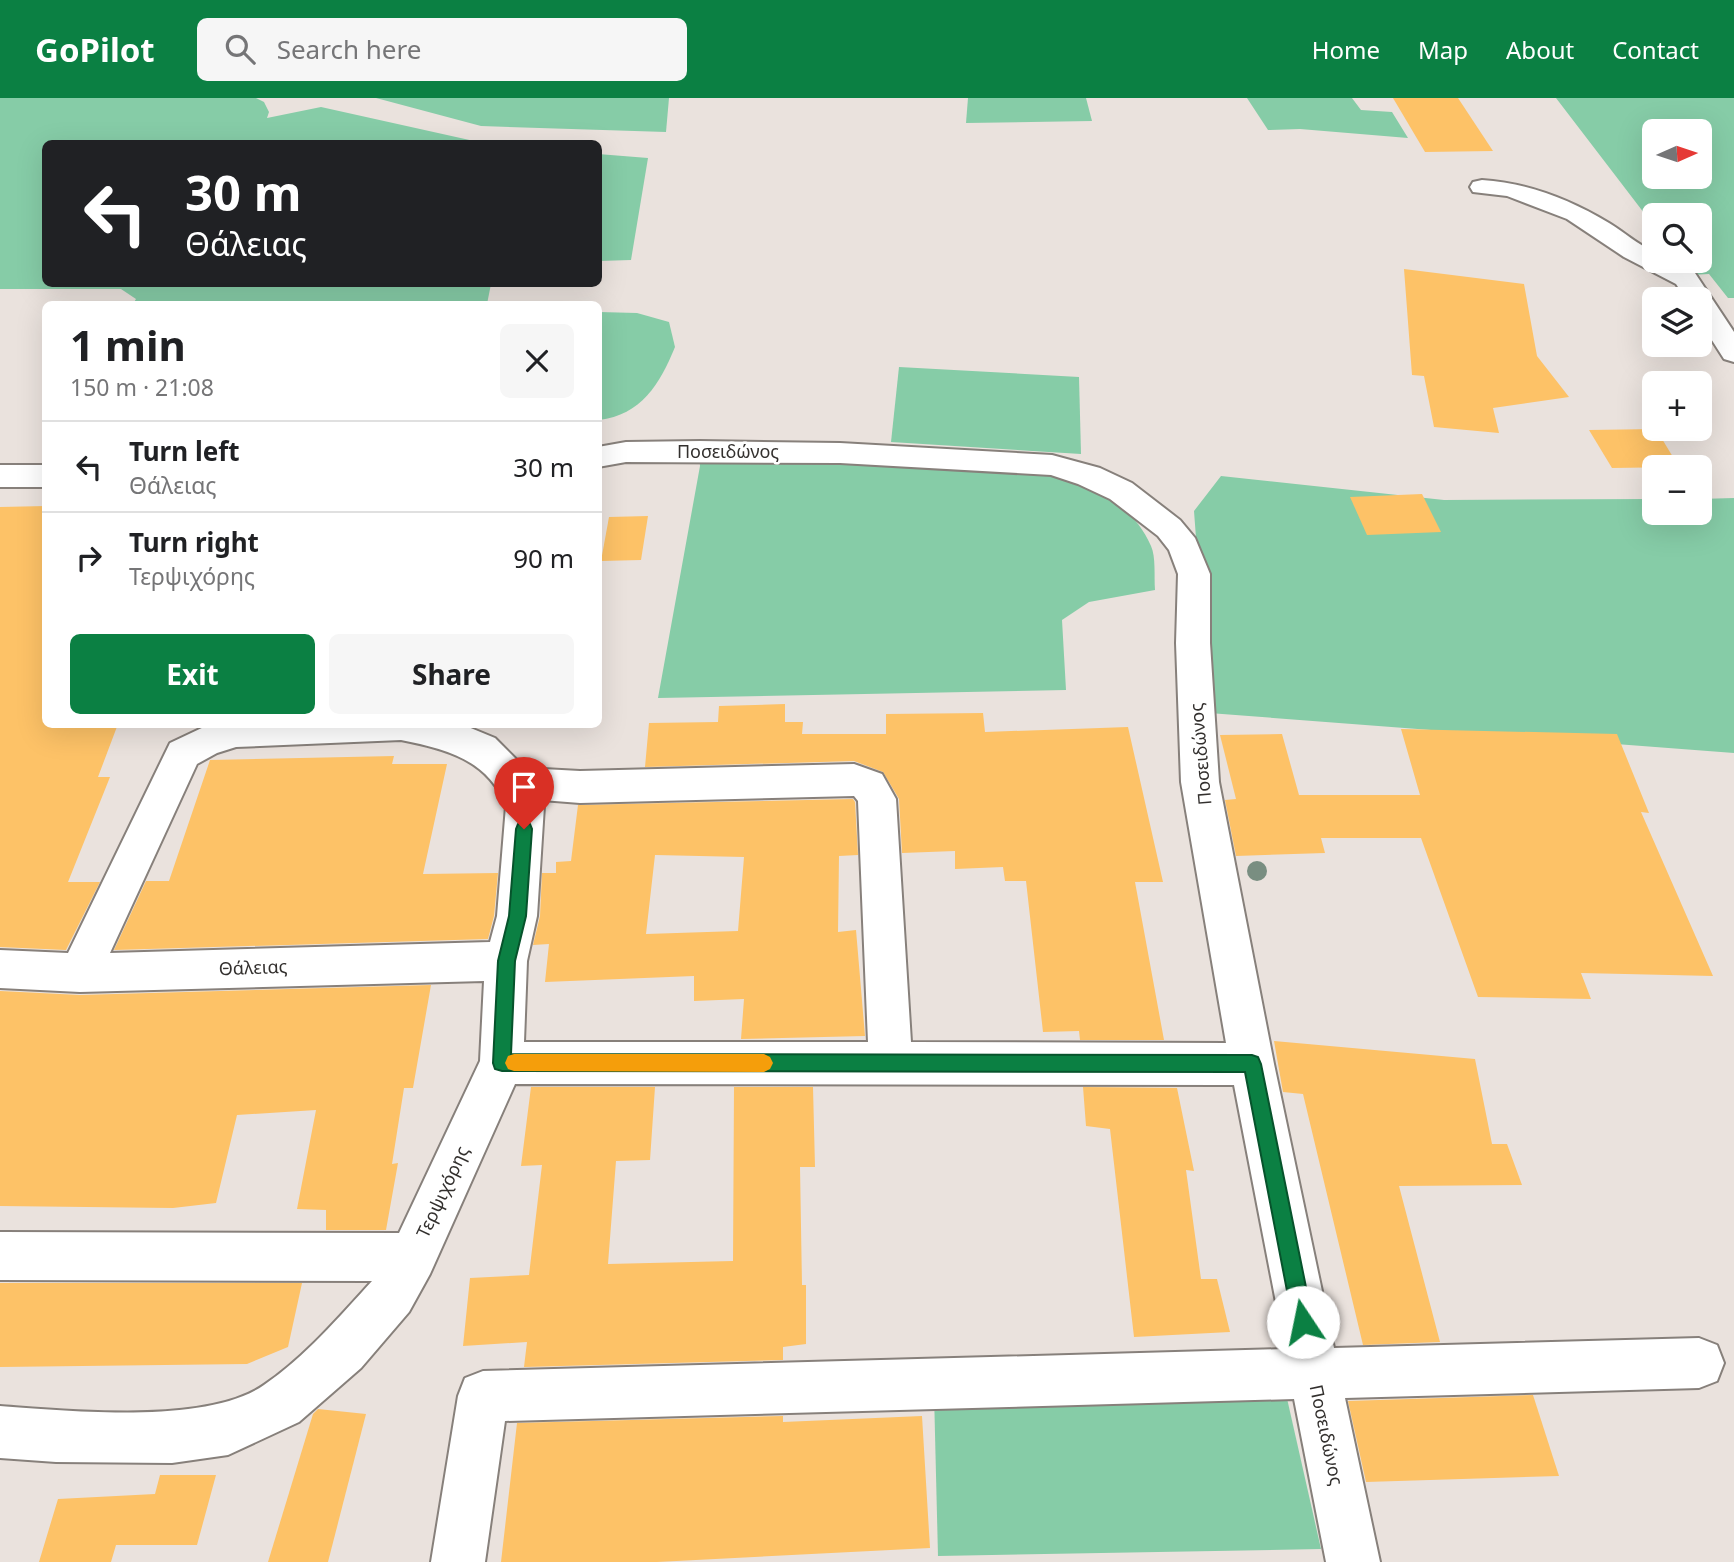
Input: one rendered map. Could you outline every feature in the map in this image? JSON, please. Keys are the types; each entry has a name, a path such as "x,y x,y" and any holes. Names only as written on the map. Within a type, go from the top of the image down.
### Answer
{"street":[{"path":"1482,187 1509,189 1545,200 1585,219 1686,287"},
{"path":"1712,319 1734,353"},
{"name":"Ποσειδώνος","path":"602,456 699,451 840,453 1052,465 1121,491 1169,528 1185,546 1194,574 1193,643 1200,782 1252,1064 1353,1562"},
{"path":"0,476 42,475"},
{"path":"80,973 183,754 206,741 236,732 330,728"},
{"path":"416,728 446,734 482,749 516,783 580,787 854,780 869,785 877,799 891,1063"},
{"name":"Τερψιχόρης","path":"0,1432 56,1436 172,1437 228,1429 281,1404 344,1350 392,1295 413,1257 502,1063 506,961 517,916 523,852 525,806 516,783"},
{"name":"Θάλειας","path":"0,969 80,973 506,961"},
{"path":"502,1063 1252,1064"},
{"path":"0,1256 413,1257"},
{"path":"458,1562 483,1396 1699,1363"}],"green space":[{"path":"0,98 256,98 264,102 269,112 267,118 321,107 470,140 42,140 42,287 490,287 488,301 135,301 136,299 121,289 0,289"},
{"path":"376,98 669,98 666,132 481,126"},
{"path":"968,98 1086,98 1092,121 966,123"},
{"path":"1247,98 1352,98 1361,110 1392,112 1408,138 1300,129 1268,130"},
{"path":"1556,98 1734,98 1734,298 1728,298 1709,274 1689,273 1712,273 1712,203 1642,203 1642,210"},
{"path":"602,154 648,158 631,260 602,261"},
{"path":"602,312 637,313 669,322 675,347 663,373 647,396 626,412 602,419"},
{"path":"899,367 1079,377 1081,454 891,442"},
{"path":"699,452 1069,476 1106,495 1136,522 1153,550 1155,590 1089,602 1062,620 1066,690 658,698 700,466"},
{"path":"1221,476 1444,500 1642,499 1642,525 1712,525 1712,499 1734,498 1734,753 1209,713 1194,511"},
{"path":"934,1393 1286,1394 1321,1549 938,1556"}],"building":[{"path":"1393,98 1458,98 1493,151 1425,152"},
{"path":"1404,269 1524,284 1537,356 1569,397 1493,408 1499,433 1434,427 1424,376 1412,375"},
{"path":"1642,429 1642,441 1663,441 1672,455 1642,455 1642,468 1612,468 1589,430"},
{"path":"1422,494 1441,532 1367,535 1350,497"},
{"path":"42,506 42,728 116,728 98,777 110,777 68,882 100,882 66,950 0,947 0,507"},
{"path":"648,516 641,560 602,561 609,517"},
{"path":"785,704 785,722 803,722 802,734 886,734 886,714 983,713 985,732 1128,727 1163,882 1135,882 1164,1040 1080,1040 1079,1031 1043,1032 1026,881 1005,881 1003,867 955,869 955,851 902,853 899,799 883,772 854,761 645,767 649,723 718,722 719,706"},
{"path":"1401,729 1617,734 1649,813 1641,812 1713,976 1581,973 1591,999 1478,997 1421,838 1321,838 1325,853 1236,856 1225,800 1236,799 1220,735 1282,734 1299,795 1420,795"},
{"path":"394,756 392,764 447,764 423,874 498,873 494,916 488,939 114,950 146,881 169,881 210,760"},
{"path":"853,799 858,855 839,856 838,932 856,930 865,1036 741,1039 744,999 694,1001 694,976 545,982 549,944 533,945 540,916 542,873 556,873 556,862 571,861 578,805","holes":["655,855 744,857 738,931 646,934"]},
{"path":"431,985 413,1088 404,1088 392,1164 398,1163 386,1230 326,1230 326,1210 297,1209 316,1110 237,1115 216,1203 173,1208 0,1206 0,991 80,995"},
{"path":"1274,1041 1475,1059 1492,1144 1507,1144 1522,1185 1399,1186 1440,1342 1363,1345 1303,1094 1283,1092"},
{"path":"531,1087 655,1087 650,1160 616,1161 608,1264 733,1261 734,1087 813,1087 815,1167 800,1167 806,1344 783,1347 783,1360 524,1367 527,1342 463,1346 470,1278 529,1275 542,1165 521,1166"},
{"path":"1083,1087 1177,1088 1194,1171 1186,1170 1201,1279 1217,1279 1230,1332 1134,1337 1110,1129 1086,1126"},
{"path":"0,1283 302,1283 288,1347 247,1364 0,1367"},
{"path":"1533,1395 1559,1476 1366,1482 1348,1401"},
{"path":"318,1409 366,1414 328,1562 268,1562 313,1414"},
{"path":"783,1416 783,1422 922,1416 930,1548 657,1562 501,1562 517,1423"},
{"path":"160,1475 216,1475 197,1545 116,1545 111,1562 39,1562 58,1499 155,1494"}],"slow traffic":[{"path":"514,1063 764,1063"}],"route":[{"path":"524,829 517,916 506,961 502,1063 1252,1064 1303,1322"}]}
